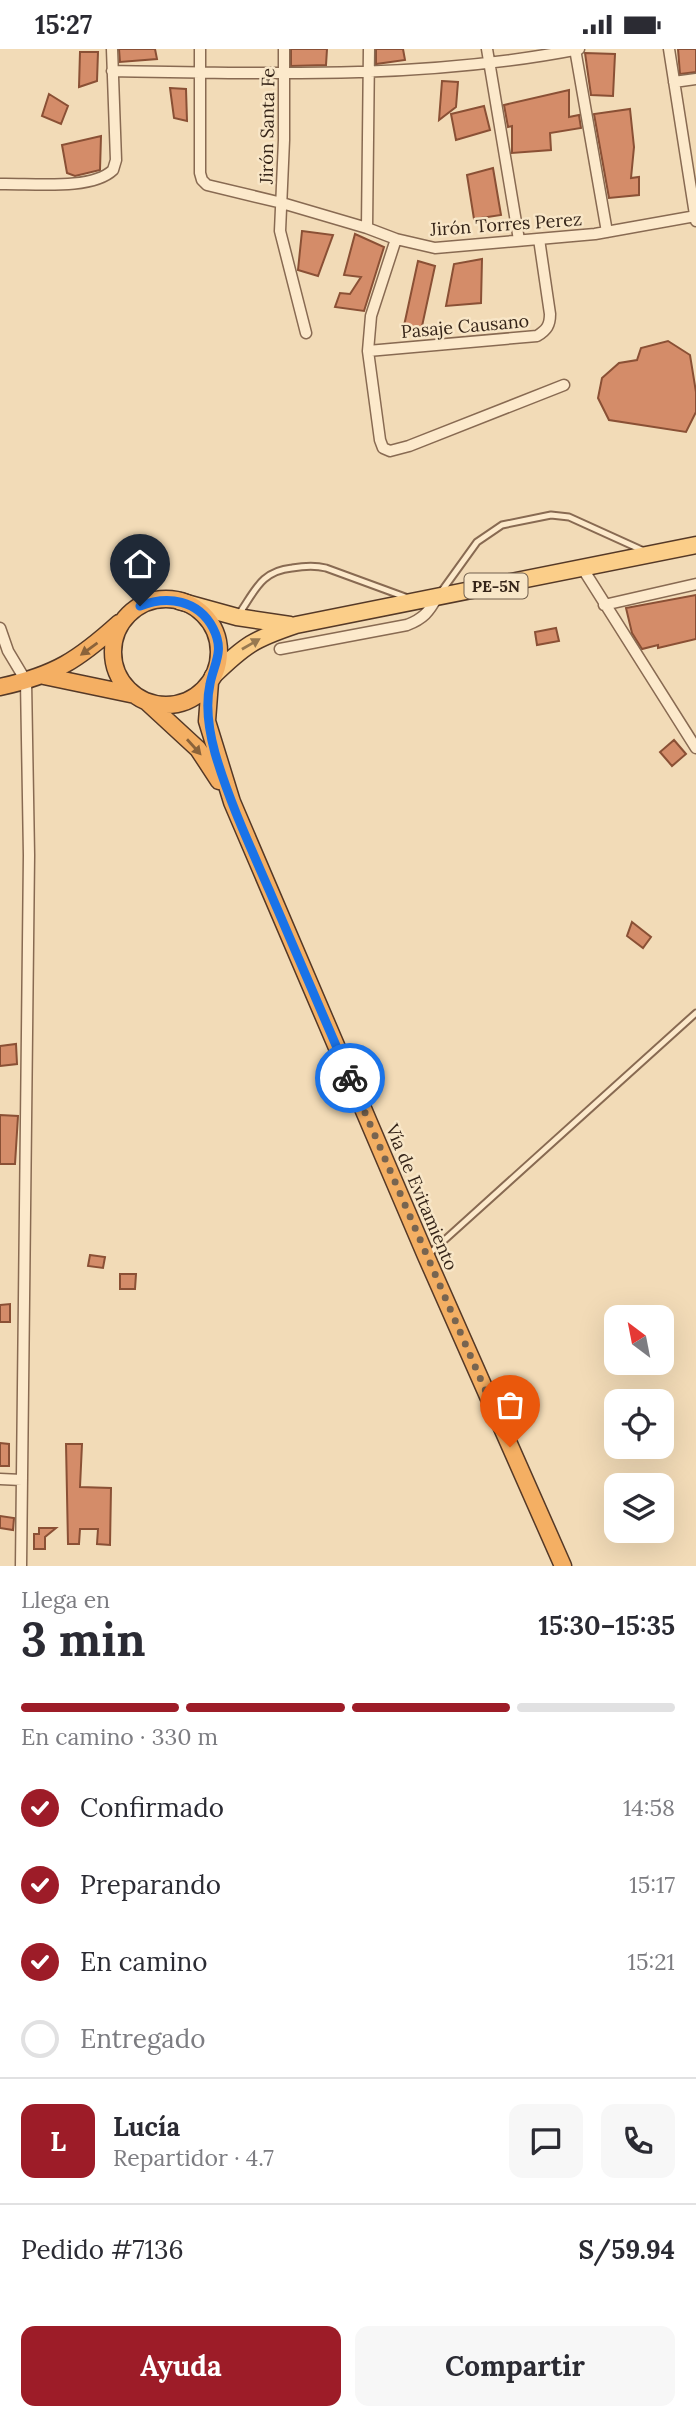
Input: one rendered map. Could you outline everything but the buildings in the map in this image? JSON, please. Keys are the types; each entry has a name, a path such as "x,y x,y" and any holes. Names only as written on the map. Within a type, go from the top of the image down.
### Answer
{"highway":[{"path":"0,687 44,676 75,659 98,643 129,614 152,601 166,599 193,607 206,617 219,645 218,661 212,679 197,695 181,703 163,705 44,676"},
{"path":"129,614 118,629 113,647 114,665 122,682 140,698"},
{"name":"Vía de Evitamiento","path":"212,679 207,721 232,802 426,1256 563,1566"},
{"name":"Vía de Evitamiento","path":"140,698 198,749 232,802"}],"main road":[{"name":"PE-5N","path":"212,679 245,646 296,625 696,545"},
{"name":"PE-5N","path":"179,601 237,617 296,625"}],"street":[{"path":"0,184 77,183 98,180 113,170 116,160 112,49"},
{"path":"200,49 200,73"},
{"name":"Jirón Santa Fe","path":"284,49 280,231 306,333"},
{"path":"368,228 369,49"},
{"path":"487,49 519,240"},
{"path":"112,71 284,73 369,70 490,64 577,49 607,232"},
{"path":"669,49 696,218"},
{"name":"Jirón Torres Perez","path":"200,73 202,180 207,185 282,203 396,239 435,248 607,232 696,218"},
{"path":"674,82 696,79"},
{"path":"396,239 371,316 368,351 383,448 390,451 409,446 564,385"},
{"name":"Pasaje Causano","path":"368,351 537,336 546,331 550,323 550,313 539,239"},
{"path":"583,569 696,748"},
{"path":"604,605 696,584"},
{"path":"280,649 407,625 428,614 437,597"},
{"path":"0,628 8,651 26,681 29,855 21,1566"},
{"path":"0,1479 22,1479"}],"lane":[{"path":"437,597 477,543 502,524 551,516 569,517 650,555"},
{"path":"237,617 270,573 312,565 418,601"},
{"path":"426,1256 696,1013"}],"way so far":[{"path":"350,1078 510,1447"}],"route":[{"path":"140,606 166,599 179,601 206,617 214,630 219,645 218,661 210,682 207,721 215,753 232,802 350,1078"}]}
